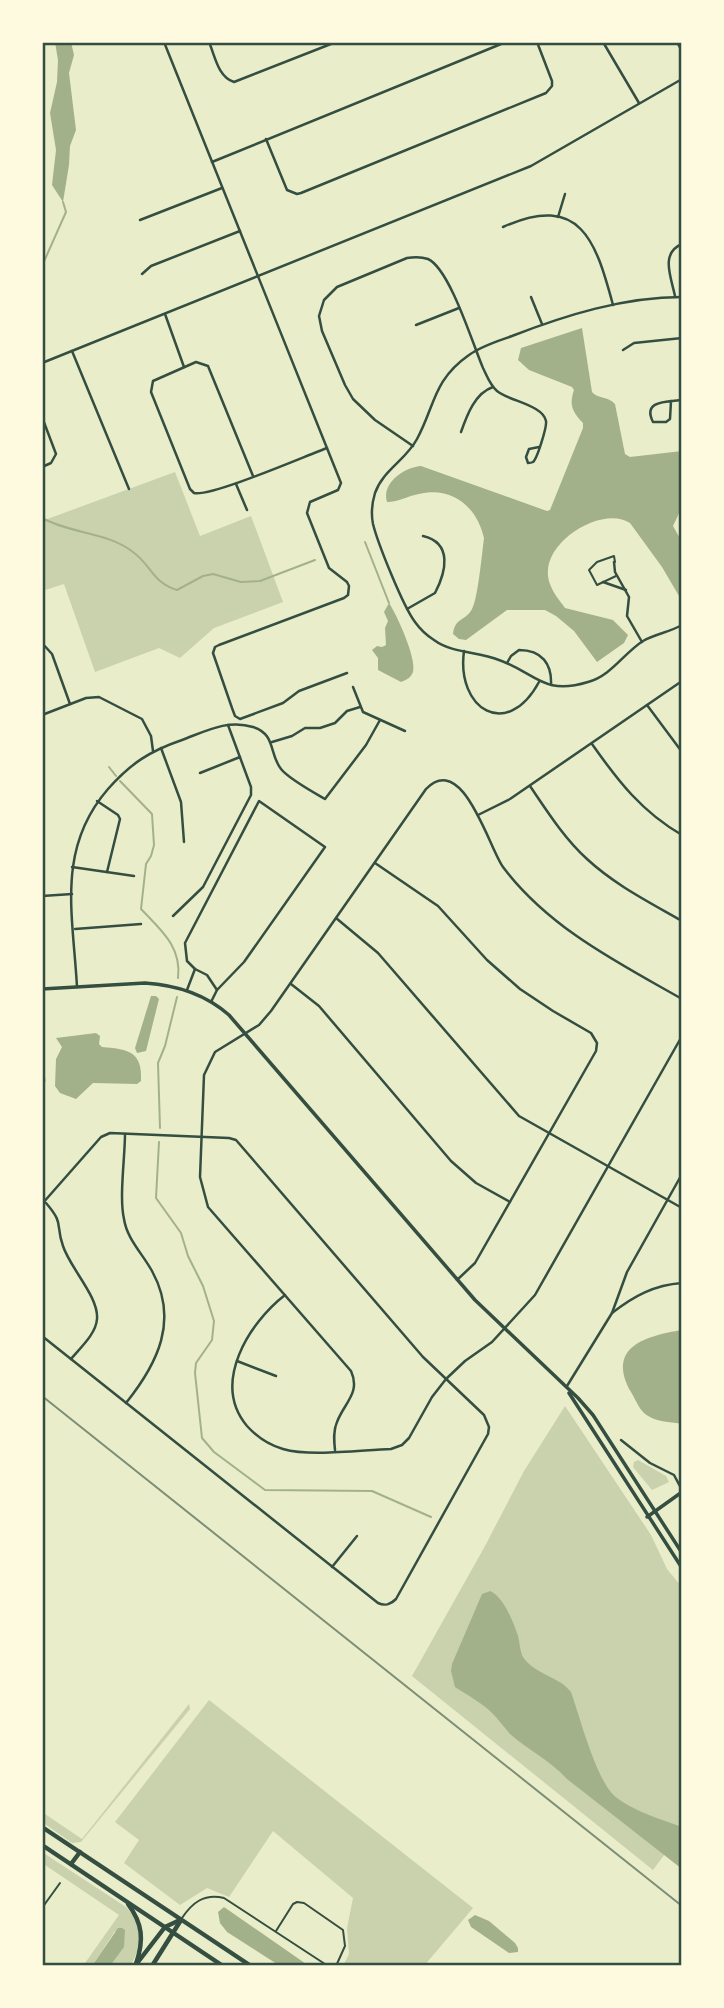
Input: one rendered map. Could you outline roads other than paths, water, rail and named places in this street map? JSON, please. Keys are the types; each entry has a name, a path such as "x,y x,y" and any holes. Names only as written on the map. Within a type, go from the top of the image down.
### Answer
{"main road":[{"path":"678,42 682,49"},
{"path":"42,1827 251,1966"},
{"path":"42,1845 223,1966"},
{"path":"71,1864 80,1852"},
{"path":"124,1899 135,1913 142,1932 141,1951 136,1965"},
{"path":"136,1965 165,1927 181,1919"},
{"path":"152,1966 181,1919"}],"street":[{"path":"164,42 341,487 310,502 307,513 329,568 347,582 348,594 344,598 215,647 213,653 235,716 240,719 283,703 296,692 347,673"},
{"path":"209,42 223,76 234,82 336,42"},
{"path":"212,162 506,42"},
{"path":"266,139 288,190 301,193 546,93 550,90 552,81 537,42"},
{"path":"603,42 639,103"},
{"path":"42,363 531,166 682,79"},
{"path":"140,220 222,188"},
{"path":"558,217 565,194"},
{"path":"503,227 528,217 558,217 578,227 592,241 600,258 613,305"},
{"path":"142,274 151,266 240,231"},
{"path":"675,297 668,261 674,248 682,244"},
{"path":"413,446 375,419 353,399 320,324 320,310 326,297 337,287 412,258 430,260 441,271 493,387 505,396 536,409 542,415 546,425 539,447 533,462 528,463 526,457 529,449 539,447"},
{"path":"531,297 542,324"},
{"path":"682,297 613,305 574,314 476,350 454,367 438,387 413,446 383,477 376,489 372,506 376,535 416,625 435,641 495,658 538,681 551,685 591,682 642,642 682,625"},
{"path":"416,326 459,308"},
{"path":"165,314 184,367"},
{"path":"623,350 634,343 682,338"},
{"path":"72,351 129,489"},
{"path":"253,476 208,366 196,362 156,378 151,392 190,489 194,493 207,494 327,448"},
{"path":"461,432 472,405 485,391 493,387"},
{"path":"671,401 670,419 666,422 653,422 651,406 655,404 671,401 682,400"},
{"path":"42,417 55,449 55,458 42,467"},
{"path":"236,483 247,510"},
{"path":"407,609 435,593 443,570 445,552 442,546 434,538 423,536"},
{"path":"614,562 617,576 629,597 627,616 642,642"},
{"path":"603,582 626,590"},
{"path":"42,643 52,653 70,704"},
{"path":"507,663 519,650 534,653 548,664 551,670 551,685"},
{"path":"464,651 463,677 468,690 475,702 490,713 504,714 524,702 538,681"},
{"path":"478,815 530,786 682,681"},
{"path":"353,687 363,712 405,731"},
{"path":"42,715 86,698 99,697 146,723 153,751"},
{"path":"647,705 682,752"},
{"path":"271,743 305,728 320,728 335,723 347,710 360,707"},
{"path":"77,987 72,867 80,832 97,801 132,764 153,751 227,724 256,728 268,736 281,769 325,799 366,745 380,720"},
{"path":"173,916 203,887 250,799 251,787 227,724"},
{"path":"591,743 618,782 636,802 682,835"},
{"path":"161,748 181,802 184,842"},
{"path":"200,772 240,757"},
{"path":"335,1451 336,1424 354,1393 354,1377 286,1294 208,1207 200,1177 202,1089 208,1065 215,1052 265,1019 426,789 433,783 449,782 469,797 497,858 538,906 589,946 682,999"},
{"path":"530,786 566,836 586,858 633,893 682,921"},
{"path":"97,801 120,819 107,872"},
{"path":"211,1002 217,990 244,962 325,847 259,801 185,943 185,955 195,969 207,975 217,990"},
{"path":"376,863 438,906 486,960 520,989 591,1033 596,1040 596,1051 475,1263 457,1280"},
{"path":"72,867 134,876"},
{"path":"42,896 72,894"},
{"path":"336,918 378,953 512,1110 682,1208"},
{"path":"74,929 141,924"},
{"path":"187,990 195,969"},
{"path":"42,989 145,983 187,990 223,1010 246,1032 457,1280 505,1330 578,1398 607,1434 682,1553"},
{"path":"291,984 319,1006 451,1161 476,1183 510,1202"},
{"path":"286,1294 264,1314 237,1362 232,1382 235,1403 244,1422 257,1436 287,1450 391,1449 402,1445 446,1379 505,1330 535,1295 682,1036"},
{"path":"42,1043 42,1087"},
{"path":"42,1336 377,1604 388,1605 396,1599 485,1442 489,1427 484,1416 423,1357 242,1144 229,1138 110,1133 100,1138 43,1203 59,1220 63,1247 96,1310 93,1332 71,1359"},
{"path":"125,1133 123,1218 130,1237 156,1279 162,1297 164,1325 151,1370 126,1403"},
{"path":"566,1389 612,1313 627,1272 682,1174"},
{"path":"612,1313 645,1292 667,1284 682,1283"},
{"path":"237,1362 276,1376"},
{"path":"566,1389 682,1567"},
{"path":"621,1440 650,1463 674,1475 682,1491 647,1517"},
{"path":"332,1567 357,1536"}],"lane":[{"path":"614,562 614,556 607,556 589,569 597,585 617,576"},
{"path":"42,1908 60,1883"},
{"path":"181,1919 198,1900 216,1896 327,1966"},
{"path":"276,1932 293,1904 304,1903 343,1930 345,1946 336,1966"}],"waterway":[{"path":"42,266 66,212 63,202"},
{"path":"42,518 123,545 139,557 158,579 177,590 203,576 213,574 241,582 260,581 315,560"},
{"path":"365,542 389,603"},
{"path":"109,767 116,776"},
{"path":"120,781 152,814 154,845 146,864 141,909 163,932 173,948 177,957 178,978"},
{"path":"160,1128 158,1063 177,997"},
{"path":"159,1142 156,1198 181,1233 214,1321 212,1340 196,1363 202,1438 214,1452 265,1490 372,1491 431,1517"}],"railway":[{"path":"42,1396 682,1906"}]}
